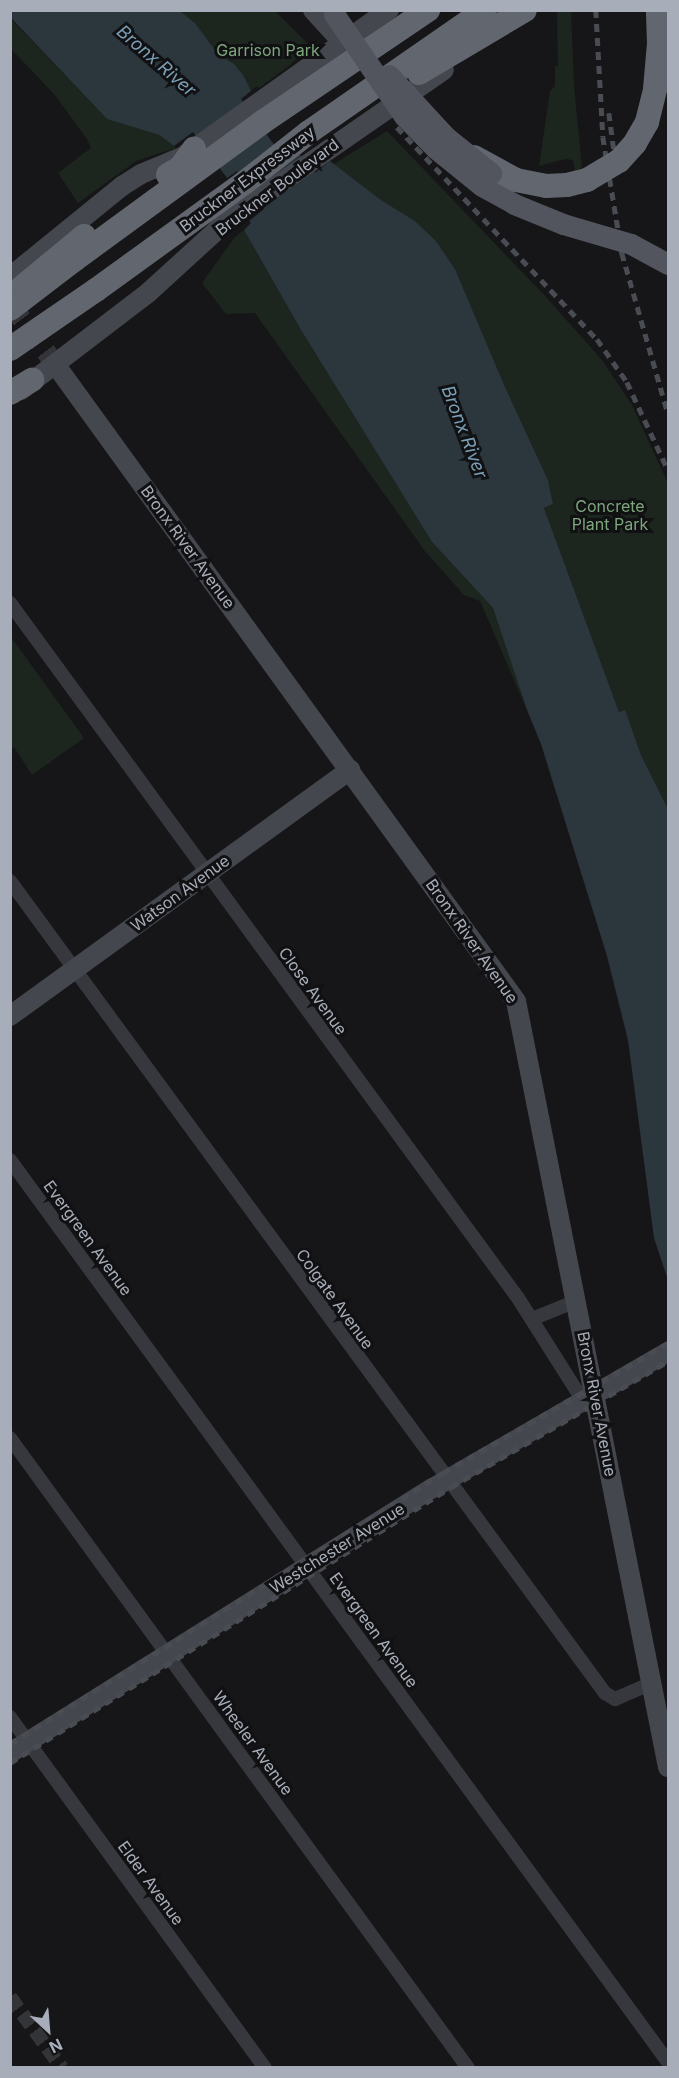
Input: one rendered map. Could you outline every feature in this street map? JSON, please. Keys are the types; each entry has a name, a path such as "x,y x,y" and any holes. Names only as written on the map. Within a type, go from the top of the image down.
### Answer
{"highway":[{"path":"10,309 70,255 189,159 272,105 428,10"},
{"name":"Bruckner Expressway","path":"10,349 316,141 485,10"},
{"path":"316,141 526,10"},
{"path":"453,144 516,180 546,186 567,185 587,180 609,168 636,143 650,115 659,43 658,10"},
{"path":"659,43 669,85"},
{"path":"10,298 70,255"},
{"path":"10,393 32,380"}],"main road":[{"path":"313,10 342,42"},
{"path":"272,105 342,42 389,10"},
{"path":"332,12 486,179 514,204 565,218 638,233 669,247"},
{"path":"332,12 404,116 435,148 486,179"},
{"path":"10,277 114,191 141,174 189,159"},
{"name":"Bruckner Boulevard","path":"10,399 158,285 238,196"},
{"path":"565,218 631,244 669,264"},
{"name":"Bronx River Avenue","path":"55,364 516,1001 576,1301 589,1398 669,1767"},
{"name":"Watson Avenue","path":"10,1017 350,770"},
{"name":"Westchester Avenue","path":"10,1753 447,1480 669,1352"}],"street":[{"name":"Close Avenue","path":"10,603 589,1398"},
{"name":"Colgate Avenue","path":"10,881 605,1693 615,1699 652,1683"},
{"name":"Evergreen Avenue","path":"10,1160 669,2062"},
{"path":"532,1319 576,1301"},
{"name":"Wheeler Avenue","path":"10,1438 468,2067"},
{"name":"Elder Avenue","path":"10,1717 266,2067"}],"green space":[{"name":"Garrison Park","path":"180,11 275,11 310,46 290,65 259,88 257,86 251,91 238,68 218,54 195,23"},
{"path":"557,11 571,11 574,86 582,168 575,171 573,160 565,159 539,166 550,91 555,86 555,66 558,66"},
{"path":"10,18 107,119 159,135 176,148 136,161 78,203 58,173 91,148 55,95 11,49"},
{"name":"Concrete Plant Park","path":"387,131 546,297 602,360 632,405 666,479 668,486 668,809 641,755 625,711 619,712 544,508 553,504 548,480 505,387 455,269 436,241 415,221 381,200 334,164"},
{"path":"244,230 301,330 432,542 493,608 527,710 480,601 464,595 425,551 255,313 226,314 202,283 234,238"},
{"path":"11,637 84,738 32,775 14,747 11,749"}],"water":[{"name":"Bronx River","path":"11,10 180,11 195,23 218,54 234,64 243,75 251,91 241,99 275,146 286,137 315,173 330,161 381,200 415,221 436,241 455,269 505,387 548,480 553,504 544,508 619,712 625,710 641,755 668,809 668,1280 654,1238 628,1040 607,956 541,744 527,710 493,608 432,542 301,330 244,230 251,223 249,221 264,209 237,171 227,178 193,132 174,146 159,135 107,119 11,18"}],"tunnel":[{"path":"10,303 55,364"},
{"path":"10,1997 62,2068"}],"railway":[{"path":"596,10 603,137 622,253 668,413"},
{"path":"609,113 617,172"},
{"path":"397,127 597,339 627,382 668,470"},
{"path":"10,1744 443,1473 668,1343"},
{"path":"10,1763 451,1487 668,1361"}]}
